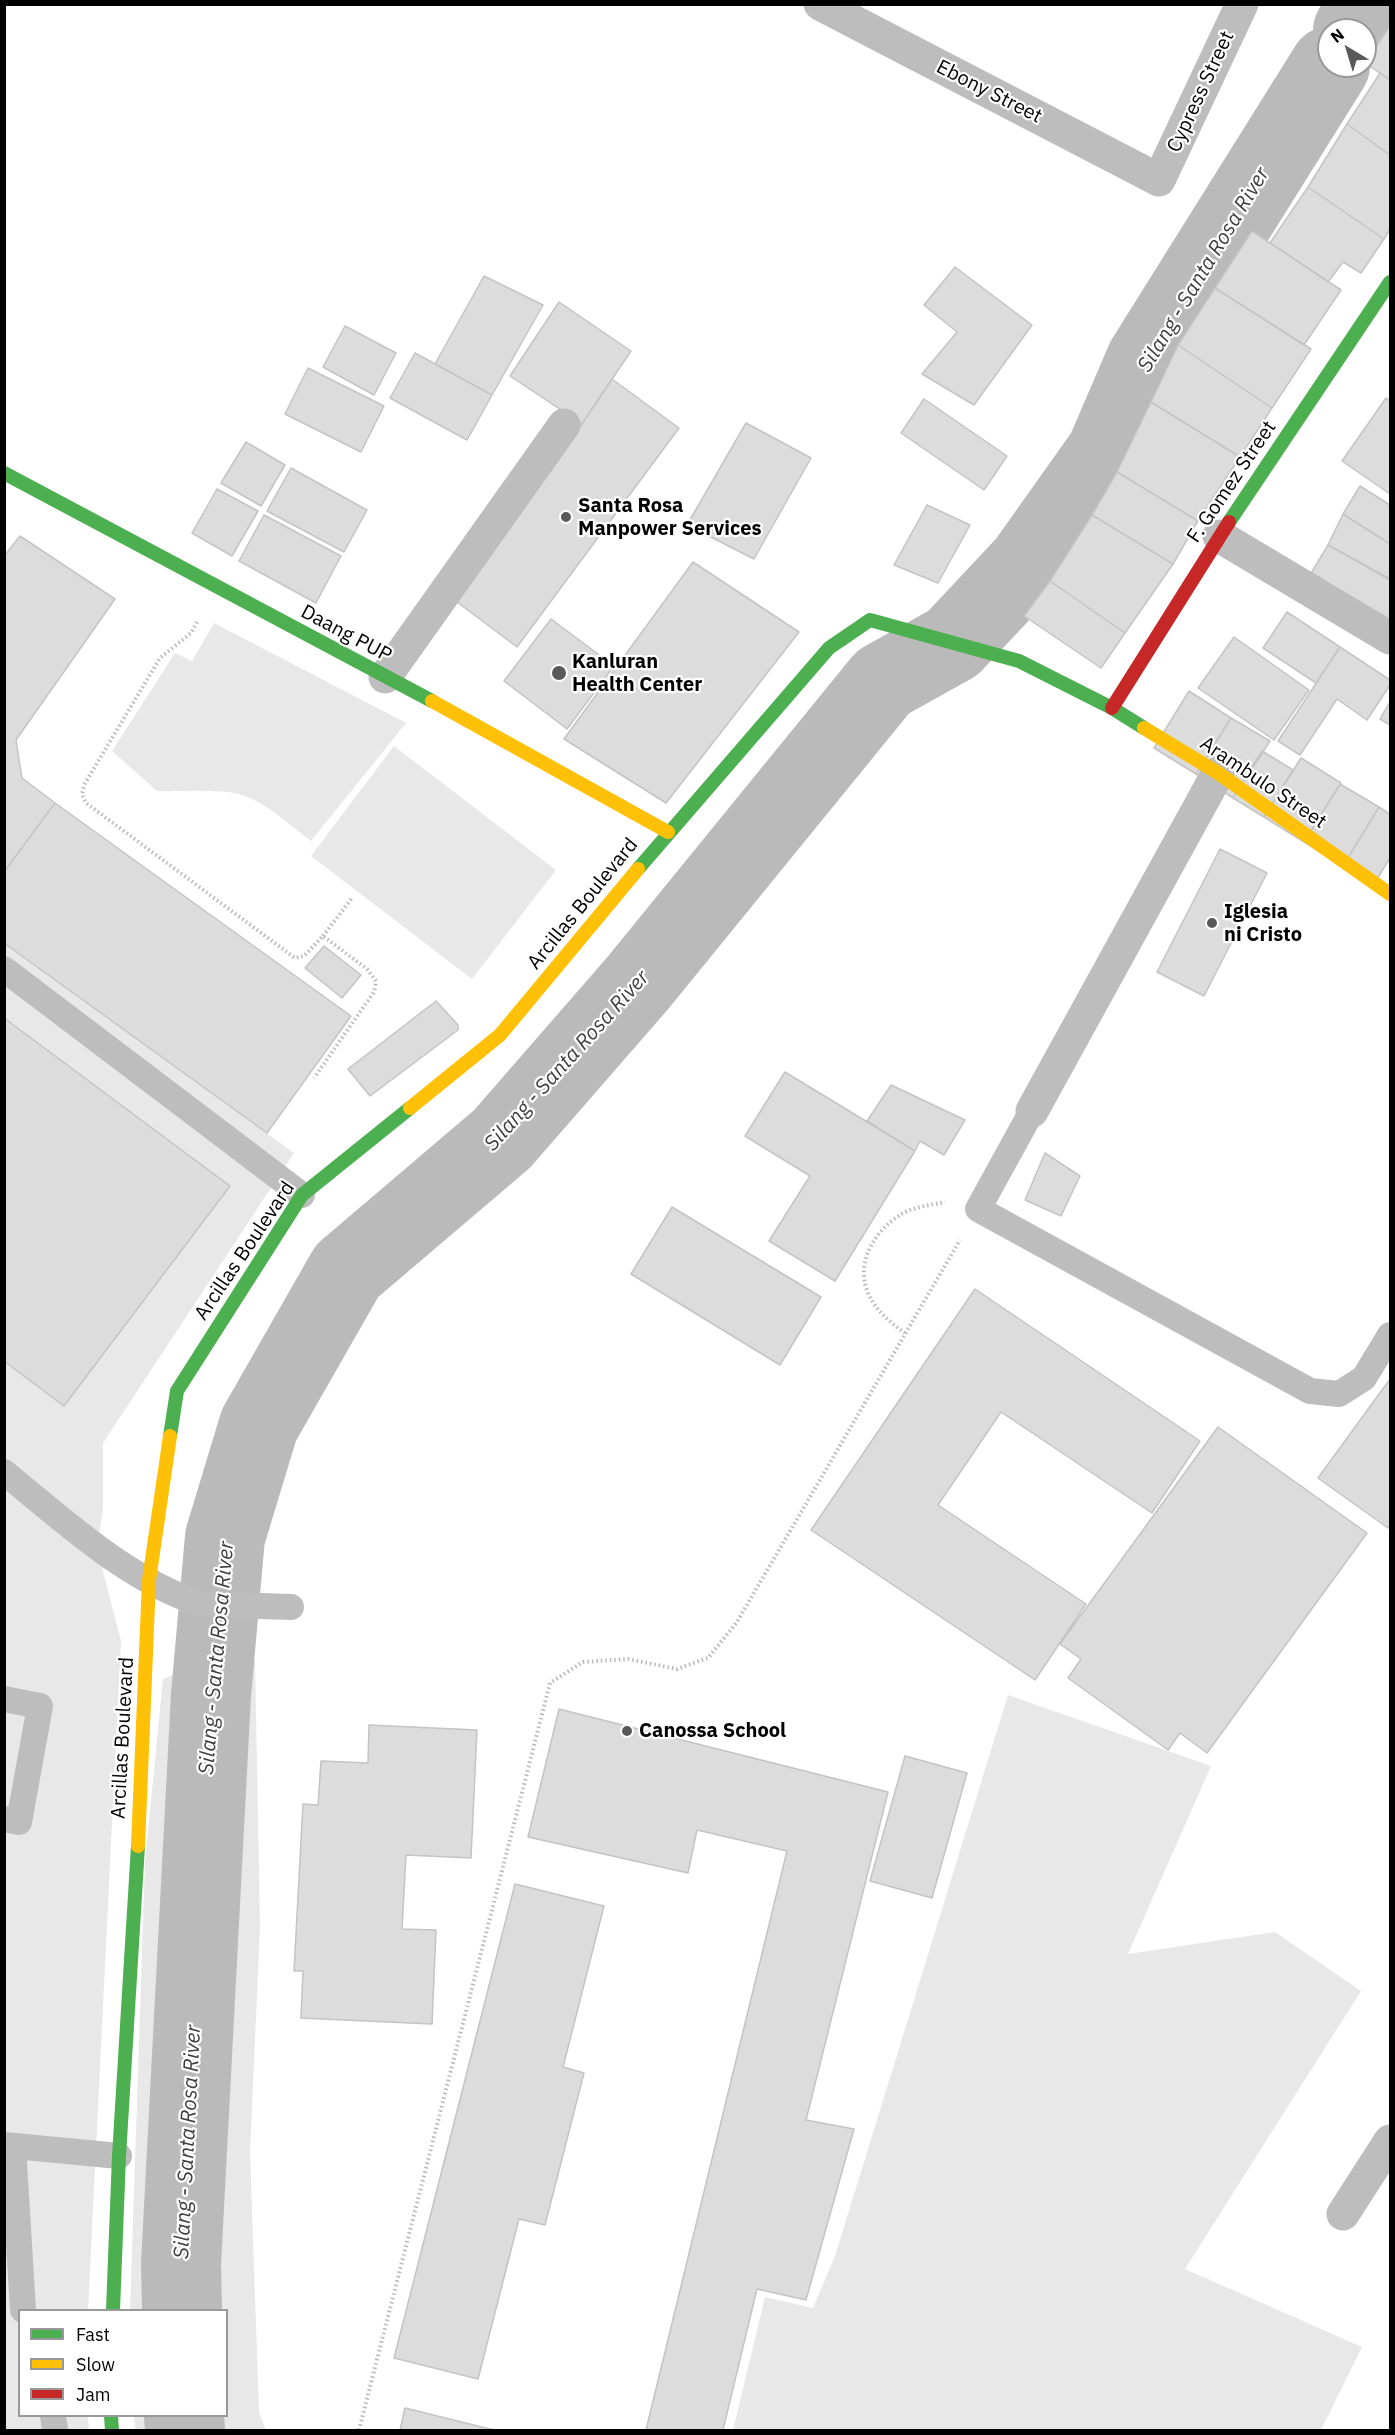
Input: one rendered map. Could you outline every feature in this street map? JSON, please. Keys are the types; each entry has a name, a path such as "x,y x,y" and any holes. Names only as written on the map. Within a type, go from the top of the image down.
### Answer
{"main road":[{"name":"F. Gomez Street","path":"1112,708 1218,536 1390,282"},
{"name":"Daang PUP","path":"4,473 495,734 668,832"},
{"name":"Arcillas Boulevard","path":"113,2309 119,2156 140,1805 149,1580 177,1391 302,1195 500,1035 668,832 793,692 829,648 870,620 1018,661 1112,708"},
{"name":"Arambulo Street","path":"1112,708 1218,773 1390,894"}],"street":[{"name":"Ebony Street","path":"820,4 1159,180"},
{"name":"Cypress Street","path":"1159,180 1240,5"},
{"path":"386,677 564,425"},
{"path":"1218,536 1390,638"},
{"path":"1032,1111 1218,773"},
{"path":"1343,2214 1390,2142"}],"lane":[{"path":"4,969 302,1195"},
{"path":"1032,1111 978,1209 1310,1391 1339,1394 1364,1378 1390,1335"},
{"path":"4,1472 97,1548 149,1580 202,1604 291,1607"},
{"path":"4,1699 40,1706 19,1822 4,1819"},
{"path":"23,2309 9,2146 119,2156"}],"path":[{"path":"218,587 191,633 160,658 84,785 82,795 86,803 295,958 304,956 323,936 352,898"},
{"path":"314,1078 374,992 376,981 367,969 323,936"},
{"path":"359,2430 550,1683 583,1662 628,1659 677,1669 708,1658 737,1622 906,1333 978,1209 947,1201 902,1213 874,1238 864,1263 868,1293 886,1318 906,1333"}],"shaded area":[{"path":"214,623 406,723 311,841 271,810 245,796 214,791 157,791 112,751 175,653 192,661"},
{"path":"394,746 556,870 472,979 311,856"},
{"path":"4,943 294,1153 103,1443 103,1509 97,1548 121,1641 88,2309 18,2309 18,2417 88,2417 89,2430 5,2430"},
{"path":"255,1660 260,1927 250,2152 259,2412 266,2430 135,2430 134,2417 228,2417 228,2309 130,2309 145,1862 163,1679 192,1667"},
{"path":"1008,1695 1211,1766 1128,1954 1275,1932 1361,1991 1185,2269 1362,2347 1321,2430 733,2430 765,2297 813,2308 835,2256"}],"building":[{"path":"1390,26 1390,80 1377,71 1377,45"},
{"path":"1380,73 1390,80 1390,155 1347,124"},
{"path":"1347,124 1390,155 1390,229 1384,239 1308,187"},
{"path":"1308,187 1384,239 1361,273 1343,262 1328,282 1270,243"},
{"path":"1252,231 1341,290 1304,345 1215,288"},
{"path":"955,267 1032,325 974,405 922,374 957,332 924,305"},
{"path":"484,276 543,305 492,395 435,364"},
{"path":"1215,288 1311,349 1272,408 1178,345"},
{"path":"559,302 631,351 582,424 510,376"},
{"path":"345,326 396,353 374,395 323,367"},
{"path":"1178,345 1272,408 1240,457 1151,402"},
{"path":"415,353 492,395 467,440 390,398"},
{"path":"308,368 384,406 361,452 285,414"},
{"path":"612,379 679,428 517,647 453,599 582,424"},
{"path":"1386,398 1390,401 1390,494 1342,461"},
{"path":"924,399 1007,456 984,490 901,433"},
{"path":"1151,402 1240,457 1198,521 1117,472"},
{"path":"746,423 811,458 754,559 687,525"},
{"path":"246,442 285,465 261,506 221,483"},
{"path":"291,468 367,510 344,552 267,511"},
{"path":"1117,472 1198,521 1173,564 1092,515"},
{"path":"1360,486 1390,505 1390,544 1343,514"},
{"path":"217,489 258,511 232,556 192,533"},
{"path":"927,505 970,525 938,583 894,565"},
{"path":"1343,514 1390,544 1390,579 1328,545"},
{"path":"264,515 341,556 316,603 239,561"},
{"path":"1092,515 1173,564 1125,633 1050,581"},
{"path":"20,536 115,599 16,740 22,778 55,803 4,872 4,556"},
{"path":"1328,545 1390,580 1390,620 1310,575"},
{"path":"693,562 799,632 666,803 564,739"},
{"path":"1050,581 1125,633 1101,668 1024,616"},
{"path":"1287,612 1340,647 1316,683 1263,648"},
{"name":"Kanluran Health Center","path":"551,619 614,666 567,729 504,681"},
{"path":"1234,637 1309,690 1274,740 1198,688"},
{"path":"1340,647 1390,680 1390,685 1367,720 1337,699 1300,755 1278,741"},
{"path":"1189,691 1231,718 1196,774 1154,748"},
{"path":"1390,702 1390,725 1380,719"},
{"path":"1231,718 1270,741 1233,798 1196,774"},
{"path":"1262,751 1293,770 1264,817 1233,798"},
{"path":"1301,758 1341,783 1304,842 1264,817"},
{"path":"1340,784 1379,807 1343,866 1304,842"},
{"path":"55,803 351,1016 267,1133 4,943 4,872"},
{"path":"1379,807 1390,814 1390,858 1372,887 1343,866"},
{"name":"Iglesia ni Cristo","path":"1220,849 1267,873 1204,996 1157,972"},
{"path":"324,946 361,975 342,998 305,968"},
{"path":"436,1001 458,1025 458,1030 370,1096 348,1069"},
{"path":"4,1018 230,1186 64,1406 4,1361"},
{"path":"785,1072 915,1151 835,1281 769,1241 810,1176 745,1136"},
{"path":"891,1085 965,1120 944,1155 920,1141 915,1151 867,1121"},
{"path":"1045,1153 1080,1176 1061,1216 1025,1200"},
{"path":"672,1207 821,1297 780,1365 631,1274"},
{"path":"975,1289 1200,1441 1152,1513 1001,1412 938,1505 1086,1604 1035,1680 811,1530"},
{"path":"1390,1379 1390,1524 1388,1528 1318,1478"},
{"path":"1218,1427 1367,1533 1207,1753 1180,1733 1168,1750 1068,1678 1081,1659 1060,1644"},
{"path":"559,1709 888,1792 806,2120 854,2129 806,2300 757,2289 723,2430 646,2430 787,1851 697,1830 688,1873 528,1837"},
{"path":"369,1725 477,1730 471,1858 406,1855 402,1929 436,1930 432,2024 301,2018 303,1971 294,1971 303,1804 318,1805 321,1761 368,1763"},
{"path":"905,1756 967,1773 932,1898 870,1881"},
{"path":"515,1884 604,1906 563,2067 584,2073 545,2225 519,2219 478,2379 394,2358"},
{"path":"405,2408 494,2430 400,2430"}],"waterway":[{"name":"Silang - Santa Rosa River","path":"1360,18 1369,4"},
{"name":"Silang - Santa Rosa River","path":"182,2309 181,2264 211,1695 225,1537 259,1425 347,1271 502,1139 637,984 883,682 953,643 1028,563 1106,453 1146,360 1322,78"},
{"name":"Silang - Santa Rosa River","path":"184,2417 185,2430"}],"traffic: fast":[{"path":"1229,522 1390,282"},
{"path":"4,473 432,701"},
{"path":"638,869 829,648 870,620 1019,661 1112,708 1144,728"},
{"path":"170,1436 177,1391 302,1195 410,1108"},
{"path":"113,2309 119,2156 138,1846"},
{"path":"111,2417 112,2430"}],"traffic: slow":[{"path":"432,701 668,832"},
{"path":"1144,728 1218,773 1390,894"},
{"path":"410,1108 500,1035 638,869"},
{"path":"138,1846 149,1580 170,1436"}],"traffic: jam":[{"path":"1112,708 1229,522"}],"place":[{"name":"Santa Rosa Manpower Services","path":"566,517"},
{"name":"Kanluran Health Center","path":"559,673"},
{"name":"Iglesia ni Cristo","path":"1212,923"},
{"name":"Canossa School","path":"627,1731"}]}
